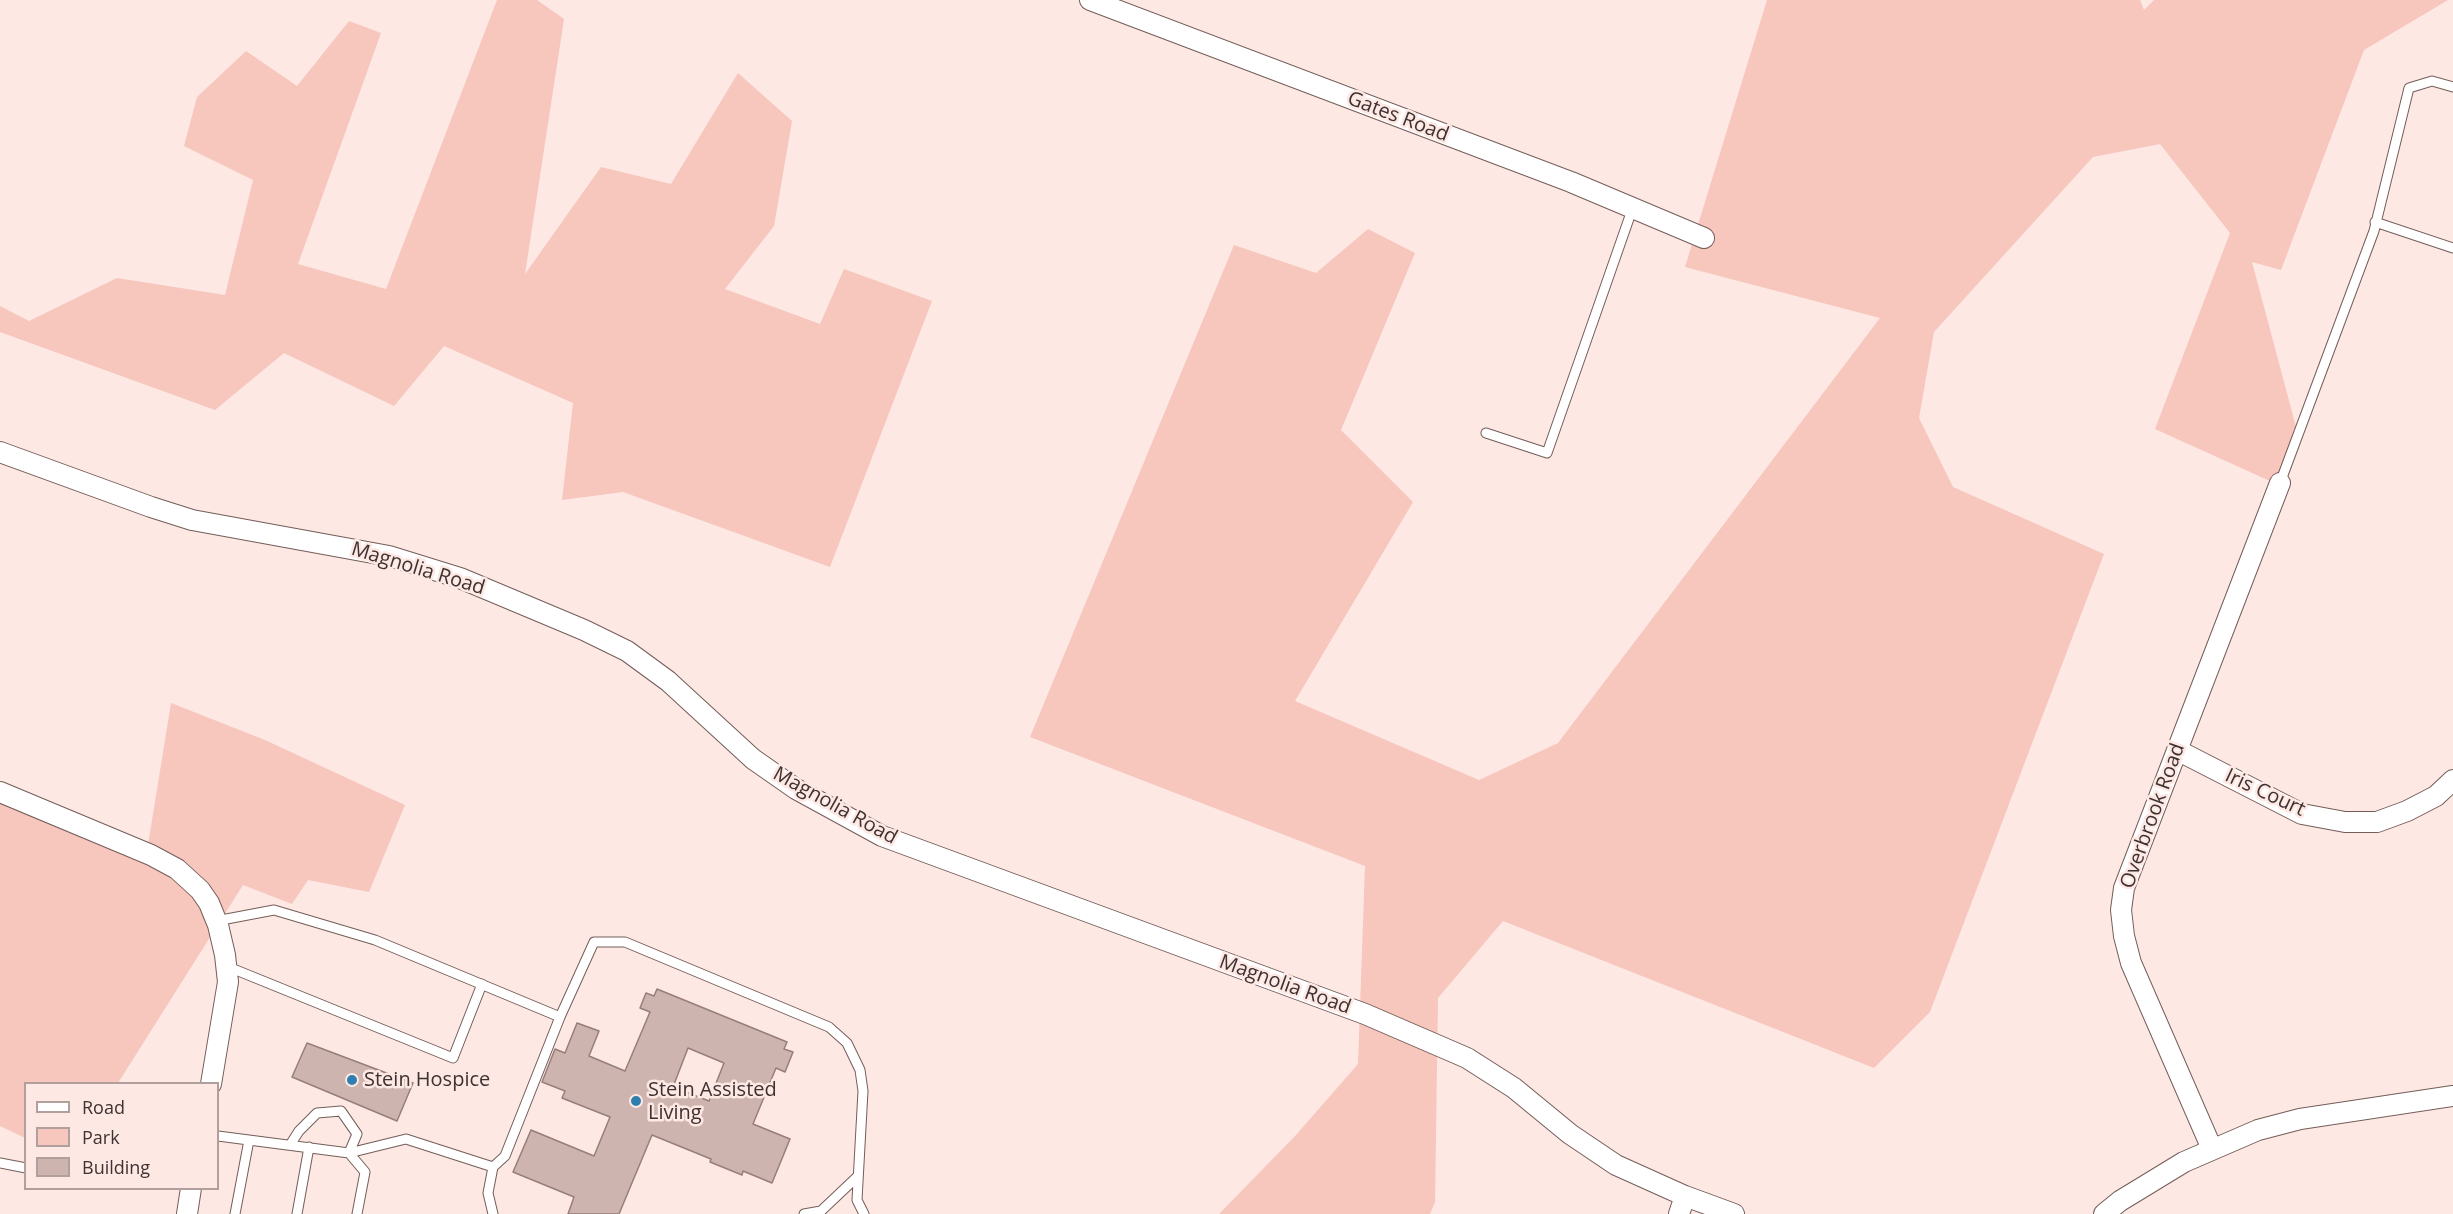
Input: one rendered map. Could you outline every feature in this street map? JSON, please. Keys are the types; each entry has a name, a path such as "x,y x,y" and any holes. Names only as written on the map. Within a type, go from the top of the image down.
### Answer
{"street":[{"name":"Gates Road","path":"1090,0 1571,182 1632,210 1704,238"},
{"name":"Magnolia Road","path":"0,452 192,520 389,556 460,578 584,630 627,651 668,681 753,759 796,789 882,836 1365,1014 1467,1058 1514,1088 1570,1134 1616,1166 1682,1205 1734,1214"},
{"name":"Overbrook Road","path":"2212,1149 2131,963 2122,919 2124,888 2280,483"},
{"name":"Iris Court","path":"2177,750 2302,814 2345,822 2377,822 2407,811 2436,796 2453,780"},
{"path":"0,792 151,855 177,869 200,890 209,903 216,921 228,982 211,1082"},
{"path":"2104,1214 2184,1162 2258,1130 2300,1119 2453,1096"},
{"path":"187,1214 191,1190"}],"lane":[{"path":"2280,483 2375,222 2409,88 2432,81 2453,87"},
{"path":"1486,433 1547,453 1632,210"},
{"path":"2375,222 2453,248"},
{"path":"216,921 274,910 375,940 560,1017"},
{"path":"493,1214 488,1193 493,1167 505,1156 560,1017 594,942 625,942 829,1027 847,1043 860,1070 863,1091 857,1200 864,1214"},
{"path":"226,966 453,1058 482,984"},
{"path":"290,1145 299,1131 317,1113 341,1111 357,1134 349,1153"},
{"path":"219,1136 349,1153 406,1139 493,1167"},
{"path":"235,1214 249,1140"},
{"path":"297,1214 309,1148"},
{"path":"349,1153 365,1172 357,1214"},
{"path":"0,1164 24,1168"},
{"path":"804,1214 820,1211 858,1176"}],"green space":[{"path":"497,0 537,0 564,19 525,274 601,167 671,184 738,73 792,121 774,226 725,289 820,324 844,269 932,301 830,567 623,492 562,500 573,403 444,346 394,406 284,353 215,410 0,332 0,306 29,321 117,278 225,295 253,180 184,146 197,97 246,51 297,86 349,21 381,33 298,264 386,289"},
{"path":"1767,0 2140,0 2144,10 2154,0 2448,0 2364,50 2281,270 2252,262 2299,438 2281,486 2155,429 2230,233 2160,144 2093,157 1934,332 1919,418 1953,487 2104,554 1930,1012 1874,1068 1503,921 1438,998 1435,1202 1430,1214 1219,1214 1296,1135 1358,1064 1365,866 1030,737 1234,245 1316,273 1368,229 1415,253 1341,430 1413,502 1295,701 1479,780 1558,743 1880,318 1685,267"},
{"path":"171,703 265,740 405,805 369,892 308,880 292,904 243,885 119,1082 24,1082 24,1138 0,1126 0,792 148,845"}],"building":[{"name":"Stein Assisted Living","path":"657,989 787,1042 784,1049 793,1052 785,1072 776,1068 753,1124 790,1139 772,1183 743,1171 742,1175 710,1162 711,1159 652,1135 619,1214 568,1214 574,1197 513,1172 531,1130 594,1156 610,1117 562,1098 565,1091 542,1082 555,1049 565,1053 577,1023 599,1031 589,1056 625,1071 650,1012 640,1008 646,993 654,996","holes":["688,1048 724,1063 709,1101 673,1087"]},
{"name":"Stein Hospice","path":"307,1043 413,1083 397,1121 292,1077"}],"place":[{"name":"Stein Hospice","path":"352,1080"},
{"name":"Stein Assisted Living","path":"636,1101"}]}
